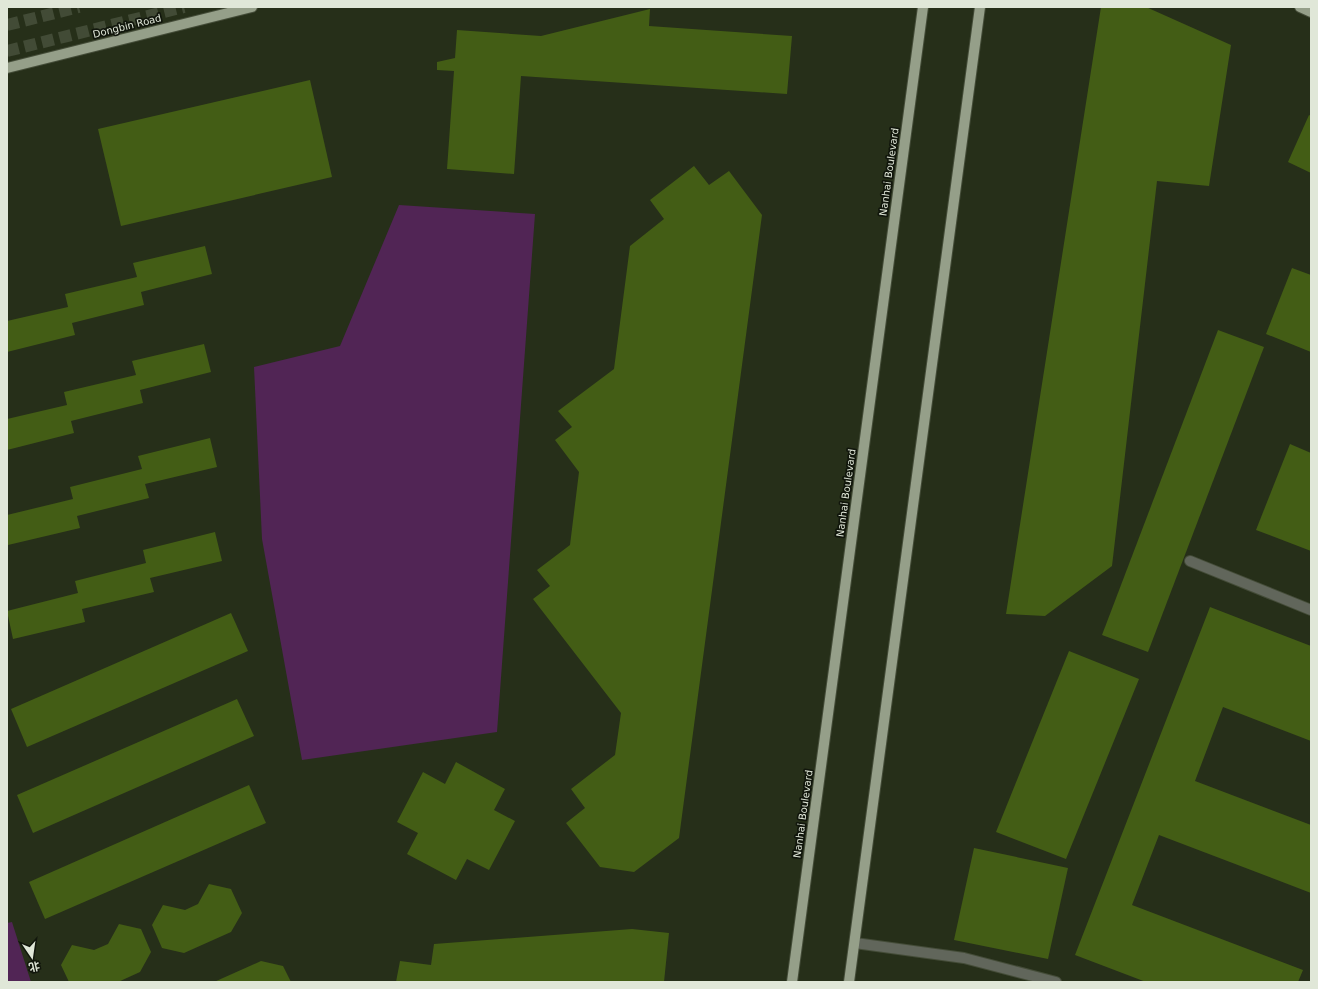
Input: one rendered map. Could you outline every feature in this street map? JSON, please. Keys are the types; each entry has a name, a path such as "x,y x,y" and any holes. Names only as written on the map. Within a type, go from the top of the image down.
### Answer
{"main road":[{"name":"Dongbin Road","path":"7,68 252,7"},
{"path":"849,982 980,7"},
{"path":"1300,7 1311,12"},
{"name":"Nanhai Boulevard","path":"792,982 922,10"}],"street":[{"path":"1190,561 1311,610"},
{"path":"855,943 964,958 1056,982"}],"shaded area":[{"path":"399,205 535,214 497,732 302,760 262,539 254,367 340,346"},
{"path":"12,922 31,982 7,982 7,923"}],"building":[{"path":"1101,7 1146,7 1231,45 1209,186 1157,181 1112,566 1045,616 1006,614"},
{"path":"650,9 649,26 792,36 787,94 521,76 514,174 447,169 454,71 437,70 437,62 455,58 457,30 541,36"},
{"path":"310,80 332,177 121,226 98,129"},
{"path":"1309,115 1311,116 1311,173 1288,162"},
{"path":"694,166 709,185 729,171 762,215 679,838 634,872 600,867 566,823 585,808 571,789 615,755 621,713 533,599 550,586 537,570 570,545 579,472 555,440 572,427 558,411 614,369 630,246 664,219 650,200"},
{"path":"205,246 212,274 141,292 144,305 72,323 75,335 7,352 7,321 68,307 65,294 137,277 133,263"},
{"path":"1292,268 1311,275 1311,352 1266,334"},
{"path":"1218,330 1264,347 1148,652 1102,635"},
{"path":"204,344 211,372 140,390 143,403 71,421 74,433 7,450 7,419 67,405 64,392 136,375 132,361"},
{"path":"210,438 217,467 145,484 149,498 77,516 80,528 8,545 7,515 73,499 70,487 142,469 138,456"},
{"path":"1290,444 1311,453 1311,551 1256,530"},
{"path":"215,532 222,561 150,578 154,592 82,609 85,622 13,639 7,611 78,593 75,581 146,563 143,550"},
{"path":"1210,607 1311,646 1311,741 1223,707 1195,781 1311,825 1311,893 1159,835 1132,905 1303,970 1298,982 1146,982 1075,955"},
{"path":"231,613 248,651 27,747 11,709"},
{"path":"1069,651 1139,679 1066,859 996,832"},
{"path":"237,699 254,736 33,833 17,795"},
{"path":"456,762 505,789 494,810 515,821 489,870 467,859 456,880 407,854 418,833 397,822 423,772 445,784"},
{"path":"249,785 266,823 45,919 29,882"},
{"path":"974,848 1068,868 1048,959 954,940"},
{"path":"209,884 231,889 242,913 231,932 184,953 162,948 152,925 163,905 185,910 198,904"},
{"path":"119,924 141,929 151,952 140,972 118,982 69,982 61,965 72,945 94,950 108,944"},
{"path":"632,929 669,933 664,982 396,982 400,961 431,965 434,944"},
{"path":"261,961 283,966 291,982 214,982"}],"tunnel":[{"path":"7,25 79,7"},
{"path":"7,51 184,7"}]}
